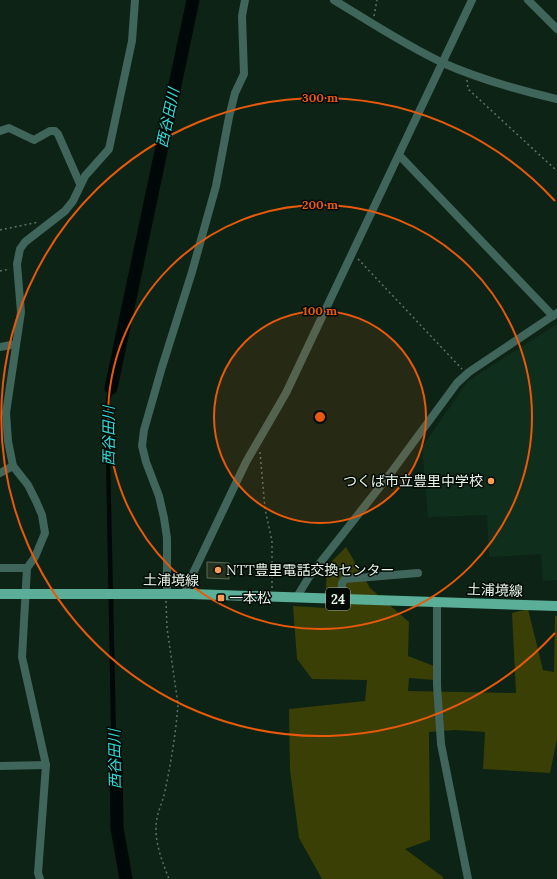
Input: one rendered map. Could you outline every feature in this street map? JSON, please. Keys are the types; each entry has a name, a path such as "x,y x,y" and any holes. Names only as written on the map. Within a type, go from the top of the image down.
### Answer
{"main road":[{"name":"土浦境線","path":"0,594 167,593 557,606"}],"street":[{"path":"40,879 38,873 46,765 22,657 27,568 35,557 45,533 42,515 34,496 14,466 10,457 6,416 21,312 18,267 20,249 25,242 65,212 73,201 80,184 109,149 132,41 135,0"},
{"path":"167,593 167,538 159,496 146,462 142,446 144,430 192,272 216,186 235,93 244,74 242,16 245,0"},
{"path":"334,0 398,39 469,74 505,86 557,98"},
{"path":"186,594 187,586 257,443 286,393 472,0"},
{"path":"528,0 557,29"},
{"path":"0,131 9,128 34,140 50,131 55,131 58,134 80,184"},
{"path":"298,598 298,594 309,577 457,383 467,374 555,315 399,155"},
{"path":"0,347 16,344"},
{"path":"0,473 14,466"},
{"path":"0,568 27,568"},
{"path":"341,599 342,583 345,579 418,573"},
{"path":"437,602 437,685 441,744 468,879"},
{"path":"0,766 46,765"}],"path":[{"path":"372,23 377,0"},
{"path":"469,74 467,84 468,89 557,171"},
{"path":"0,230 42,221 49,224"},
{"path":"352,253 467,374"},
{"path":"0,271 18,267"},
{"path":"257,443 260,450 265,509 271,535 272,597"},
{"path":"167,593 167,628 178,704 173,753 168,770 165,793 157,812 156,830 159,852 169,879"}],"shaded area":[{"name":"つくば市立豊里中学校","path":"557,324 557,580 543,581 541,554 489,557 487,515 428,517 422,447 468,381"}],"green space":[{"path":"346,547 370,588 409,622 408,656 434,666 434,680 409,678 408,691 516,693 512,613 528,609 543,670 554,672 555,616 557,616 557,739 550,773 483,769 485,732 455,730 429,732 430,840 405,849 443,877 443,879 322,879 299,838 290,770 289,709 365,701 367,680 312,679 297,659 293,606 325,608 327,566"}],"water":[{"path":"111,369 116,371 109,407 116,730 119,776 114,776 111,730 105,407"}],"building":[{"name":"NTT豊里電話交換センター","path":"207,562 229,563 229,579 207,578"}],"waterway":[{"name":"西谷田川","path":"111,388 193,0"},
{"name":"西谷田川","path":"116,759 117,828 126,879"}],"place":[{"name":"つくば市立豊里中学校","path":"491,481"},
{"name":"NTT豊里電話交換センター","path":"218,570"},
{"name":"一本松","path":"221,598"}]}
